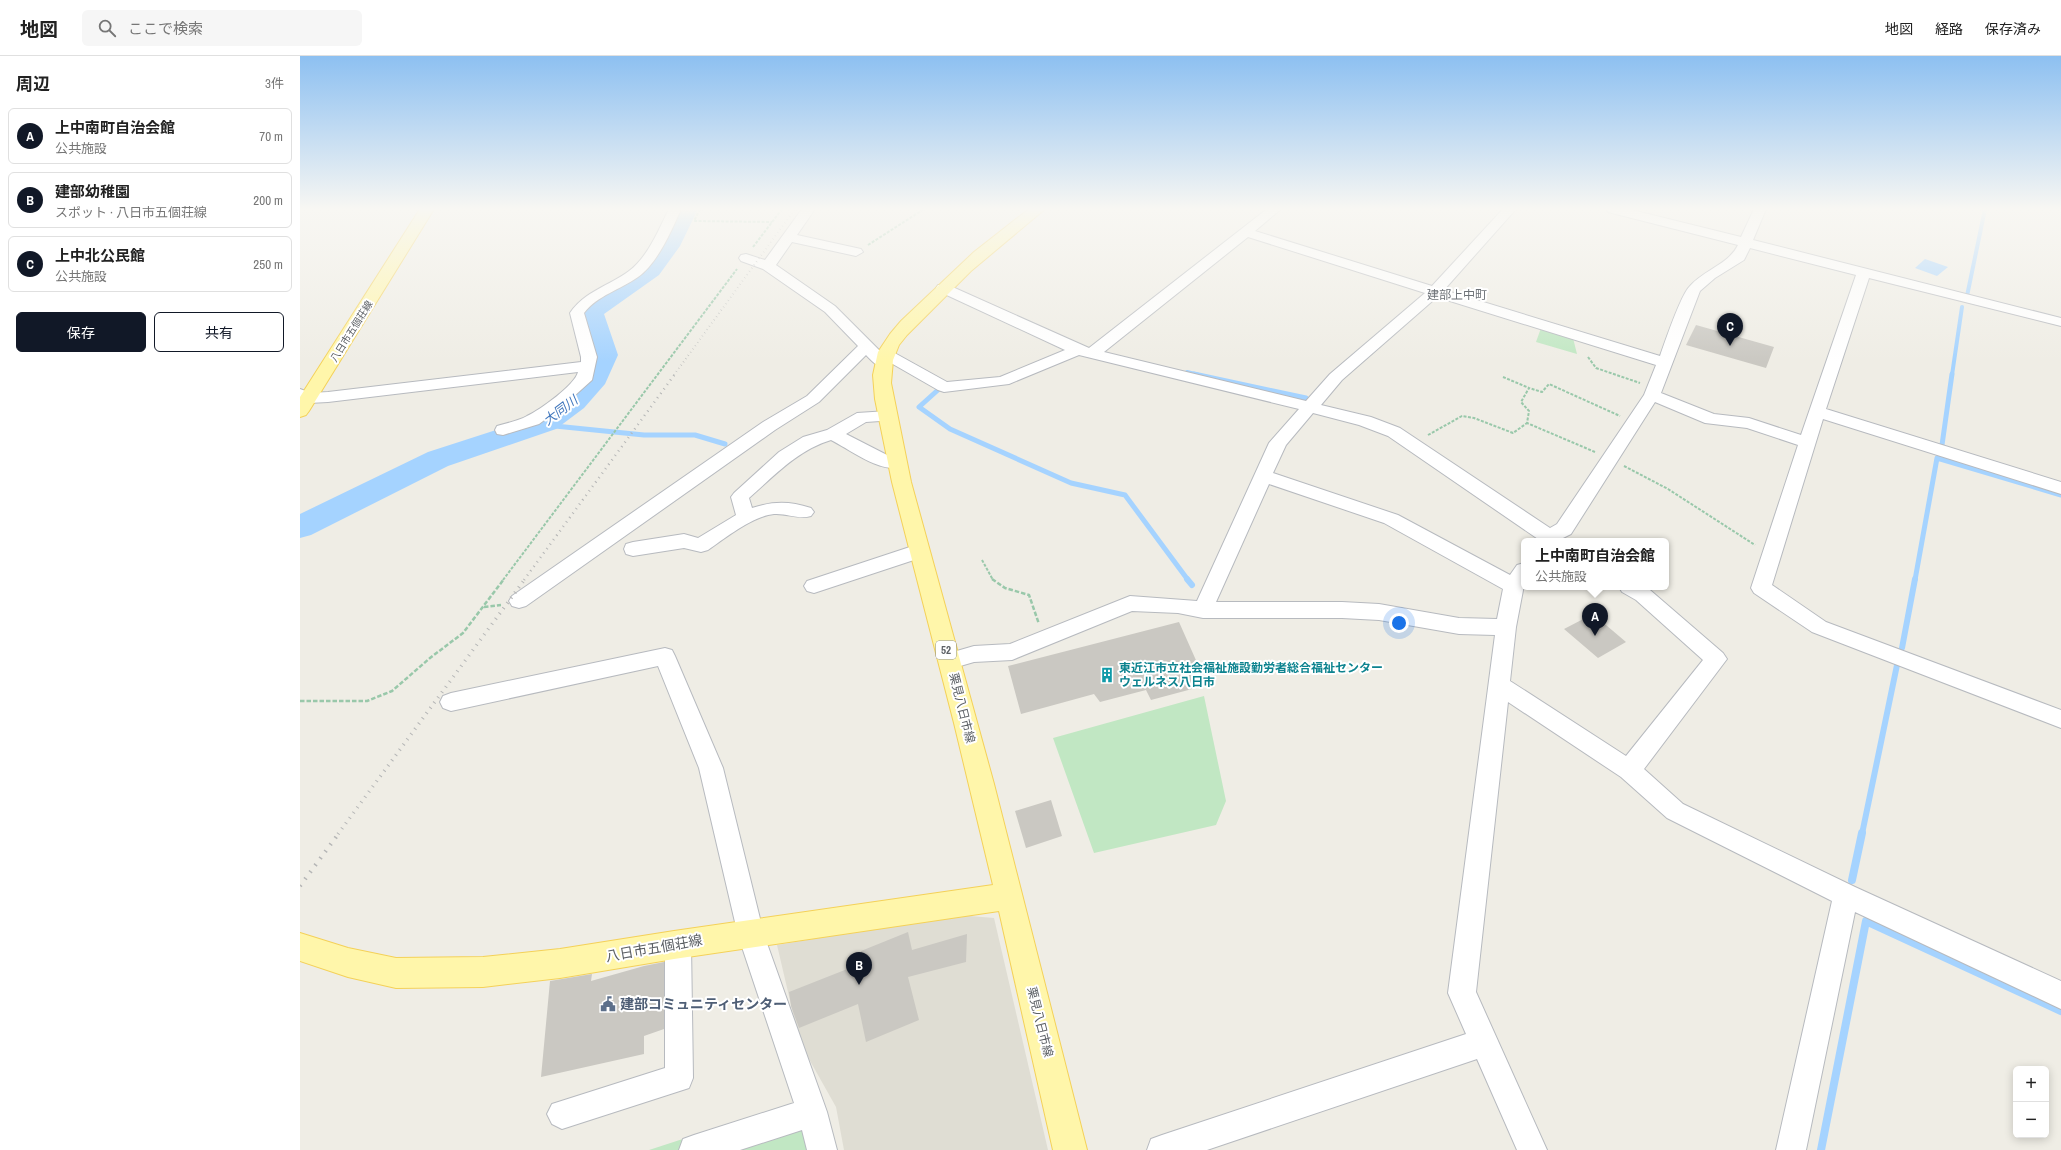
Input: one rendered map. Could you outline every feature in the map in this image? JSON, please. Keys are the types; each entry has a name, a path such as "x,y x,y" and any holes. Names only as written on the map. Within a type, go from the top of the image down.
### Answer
{"main road":[{"name":"八日市五個荘線","path":"300,411 305,396 394,260"},
{"path":"878,354 943,288 975,260"},
{"name":"栗見八日市線","path":"878,354 896,463 918,552 950,662 1009,896 1070,1150"},
{"name":"八日市五個荘線","path":"300,947 347,964 398,973 475,974 547,966 713,938 751,935 1009,896"}],"street":[{"path":"504,430 532,420 556,404 584,380 589,357 577,313 583,303 610,286 635,273 645,260"},
{"path":"752,260 768,266 830,309 878,354 944,386 1003,381 1085,352 1208,260"},
{"path":"768,266 772,260"},
{"path":"1335,260 1665,363"},
{"path":"1203,610 1278,443 1336,377 1435,291 1463,260"},
{"path":"943,288 1085,352 1310,407 1365,422 1394,432 1557,537 1636,422 1653,392 1694,289 1710,275 1734,260"},
{"path":"1810,260 2061,322"},
{"path":"1864,274 1806,442 1761,588 1819,627 2061,719"},
{"path":"519,601 769,426 813,399 878,354"},
{"path":"305,396 328,397 588,366"},
{"path":"1653,392 1711,419 1750,423 1806,442"},
{"path":"1817,412 1928,448 2061,488"},
{"path":"746,517 740,497 785,456 809,441 833,434 863,417 888,416"},
{"path":"833,434 882,460 896,463"},
{"path":"1264,476 1391,519 1518,578 1506,627 1462,993 1532,1150"},
{"path":"633,548 684,541 701,544 746,517 773,508 805,512"},
{"path":"814,586 918,552"},
{"path":"1629,770 1716,659 1643,595 1634,590"},
{"path":"950,662 974,654 1012,652 1130,604 1178,606 1203,610 1356,610 1378,612 1459,626 1506,627"},
{"path":"451,702 665,656 710,768 751,935 812,1112 822,1150"},
{"path":"1500,685 1629,770 1675,811 1846,896 2061,995"},
{"path":"1791,1150 1846,896"},
{"path":"562,1114 679,1078 678,944"},
{"path":"1162,1150 1484,1042"},
{"path":"694,1150 812,1112"}],"path":[{"path":"300,701 367,701 392,691 430,658 463,633 484,607 621,421 744,260"},
{"path":"1588,357 1596,368 1653,392"},
{"path":"1503,377 1542,392 1549,384 1636,422"},
{"path":"1411,443 1442,429 1462,416 1474,418 1513,433 1527,423 1529,411 1521,402 1529,388"},
{"path":"1527,423 1610,459 1668,489 1772,556"},
{"path":"982,560 988,576 1002,587 1029,595 1045,639"}],"shaded area":[{"path":"958,915 994,918 1048,1150 844,1150 836,1107 800,1043 777,945"}],"green space":[{"path":"1541,328 1573,338 1577,354 1536,342"},
{"path":"1204,696 1226,801 1216,825 1094,853 1053,738"},
{"path":"802,1100 807,1150 649,1150"}],"water":[{"path":"1924,260 1948,267 1937,276 1915,268"}],"building":[{"path":"1696,325 1774,347 1766,368 1686,345"},
{"path":"1593,614 1626,642 1598,658 1564,629"},
{"name":"東近江市立社会福祉施設勤労者総合福祉センター ウェルネス八日市","path":"1179,622 1207,685 1151,700 1146,690 1100,702 1094,694 1021,714 1008,666"},
{"path":"1051,800 1062,836 1026,848 1015,811"},
{"path":"908,932 912,950 967,934 966,962 908,977 919,1020 866,1042 858,1004 799,1028 791,1006 789,992 860,964 861,951"},
{"name":"建部コミュニティセンター","path":"664,962 664,1029 644,1036 644,1054 541,1077 550,981 592,974 591,981"}],"waterway":[{"name":"大同川","path":"300,527 438,459 546,423 574,402 595,378 605,355 591,313 603,302 644,276 659,260"},
{"path":"1967,296 1974,260"},
{"path":"1952,375 1962,307"},
{"path":"1187,372 1199,375"},
{"path":"1194,374 1306,398"},
{"path":"1942,445 1952,374"},
{"path":"939,389 919,407 950,429 1071,483 1125,495 1188,580"},
{"path":"546,423 555,426 644,435 695,435 725,444"},
{"path":"1915,580 1937,458 2061,495"},
{"path":"1187,579 1192,585"},
{"path":"1902,648 1915,579"},
{"path":"1862,834 1897,665"},
{"path":"1852,880 1862,833"},
{"path":"1821,1150 1866,921 2061,1011"}],"railway":[{"path":"674,375 758,260"},
{"path":"524,580 675,374"},
{"path":"338,834 525,579"},
{"path":"300,886 339,833"}],"place":[{"name":"上中北公民館","path":"1730,346"},
{"name":"上中南町自治会館","path":"1595,636"},
{"name":"東近江市立社会福祉施設勤労者総合福祉センター ウェルネス八日市","path":"1107,675"},
{"name":"建部幼稚園","path":"859,985"},
{"name":"建部コミュニティセンター","path":"608,1004"}],"district":[{"name":"建部上中町","path":"1457,295"}]}
